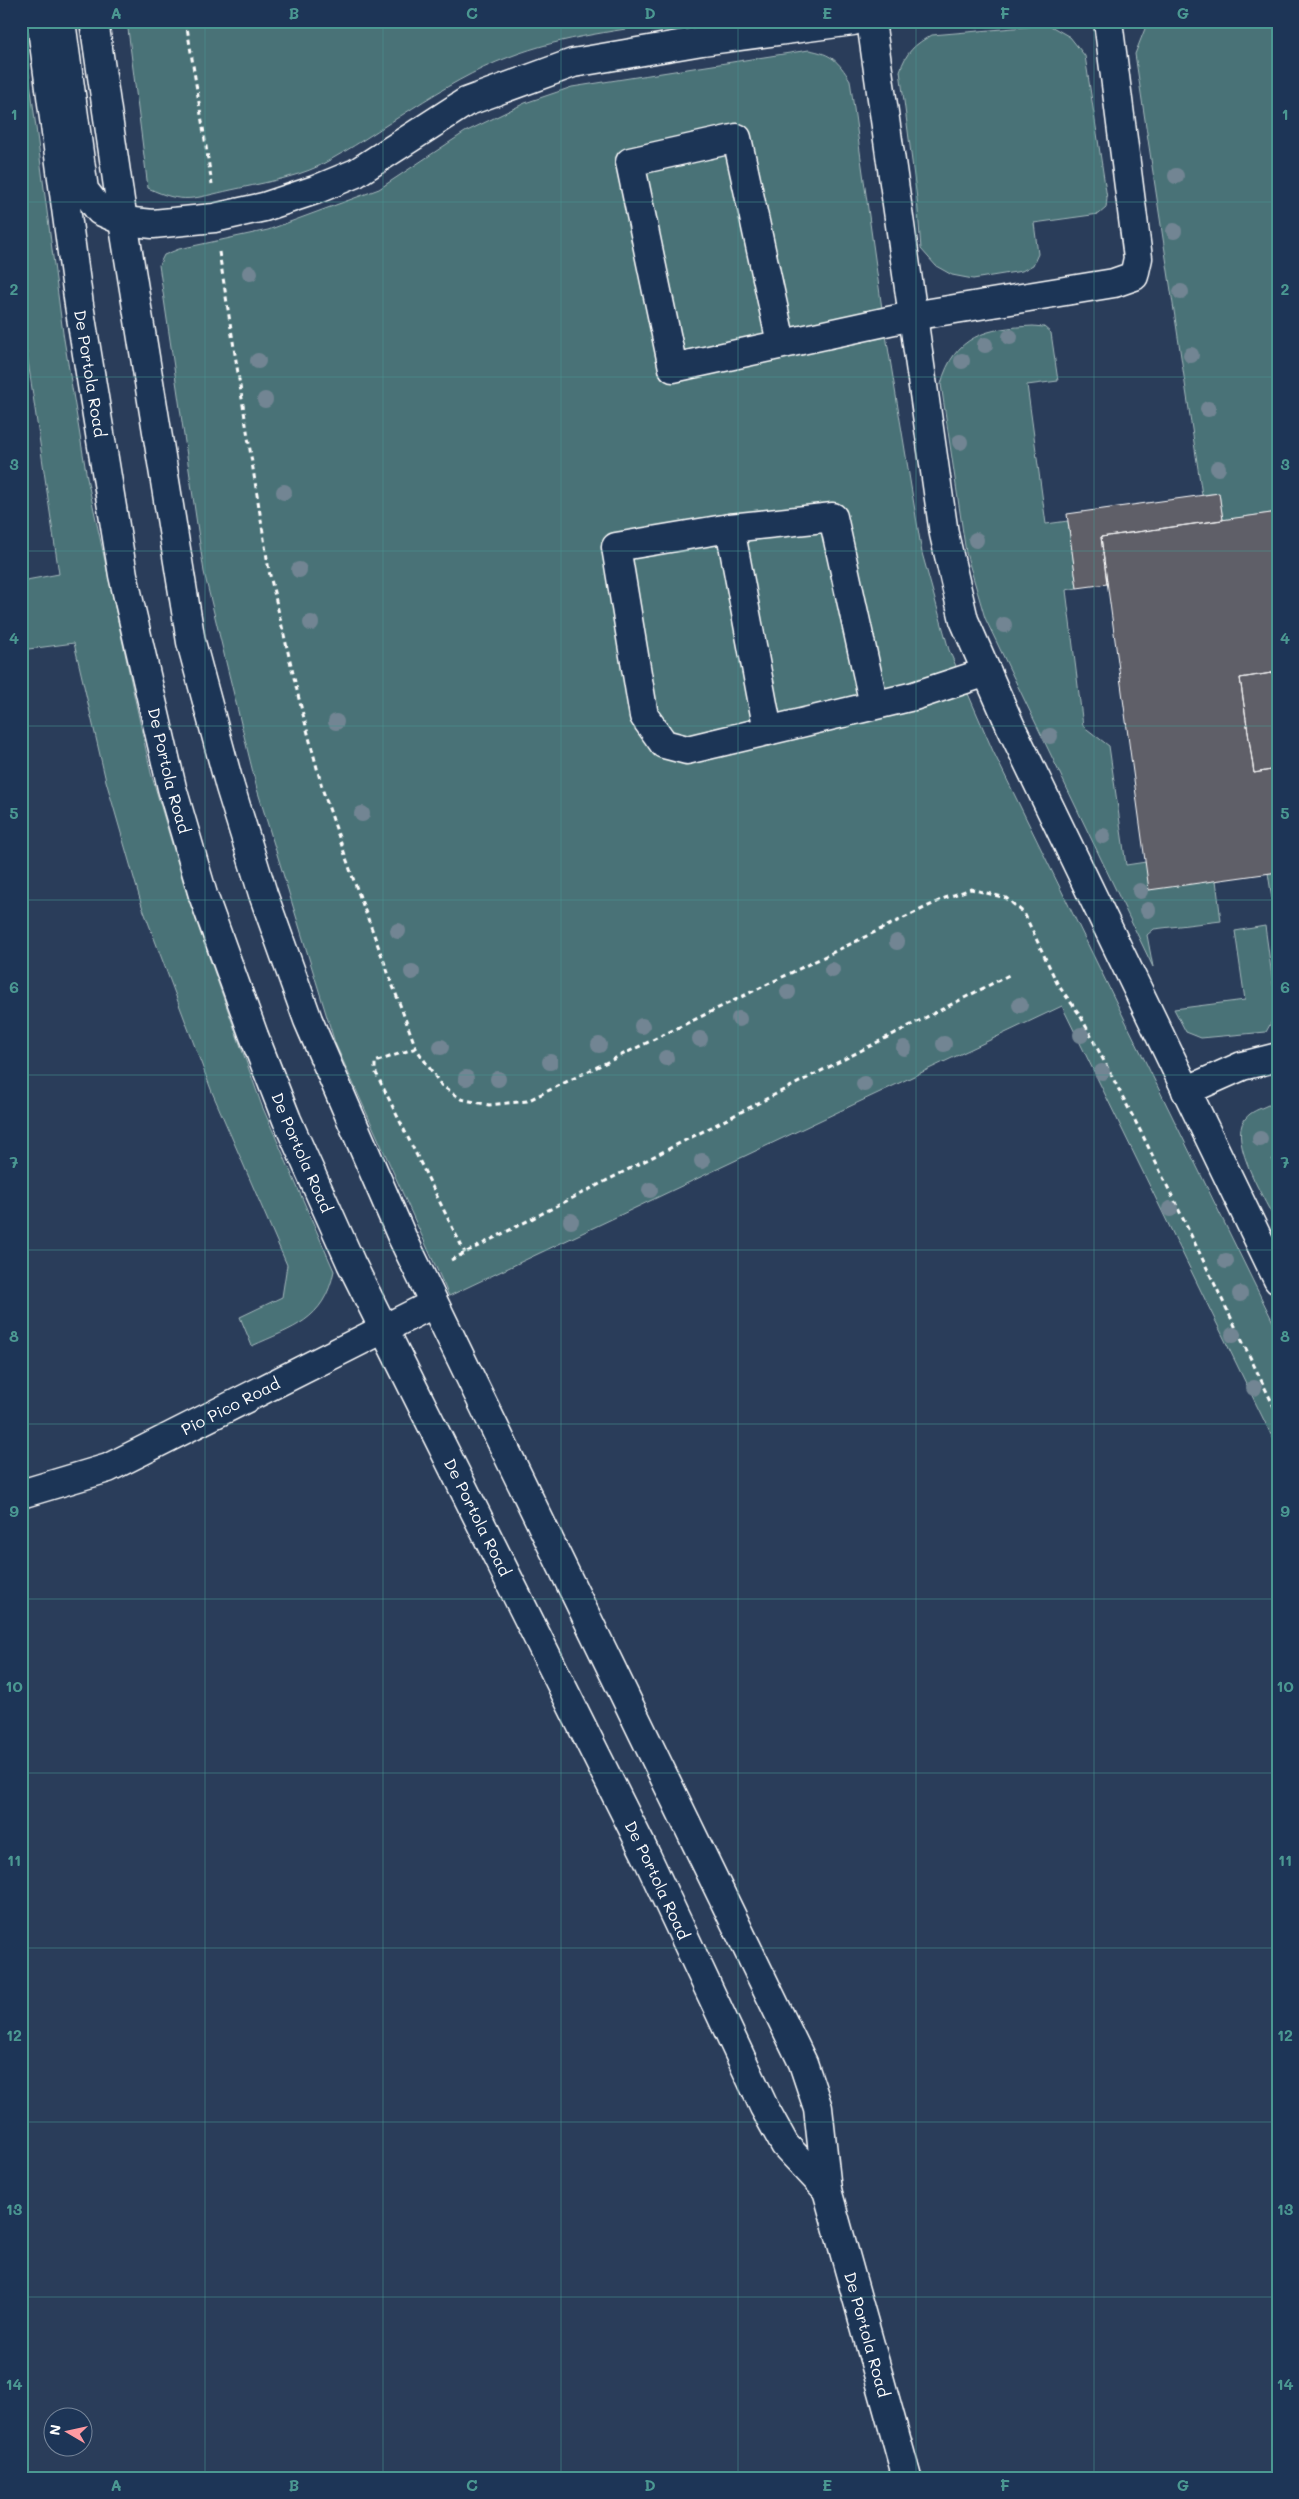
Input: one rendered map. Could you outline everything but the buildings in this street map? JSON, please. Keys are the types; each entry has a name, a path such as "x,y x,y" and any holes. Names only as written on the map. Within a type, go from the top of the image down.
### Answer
{"main road":[{"name":"De Portola Road","path":"41,21 76,282 114,520 145,678 172,788 203,894 254,1036 287,1120 384,1328 647,1857 764,2107 785,2145 827,2190"},
{"path":"61,21 84,190 100,211 122,221 153,224 214,218 264,207 315,190 356,173 466,102 573,63 712,39 854,21"},
{"name":"De Portola Road","path":"94,21 122,221 191,642 230,787 263,894 308,1020 433,1304 803,2063 818,2108 827,2190 907,2478"},
{"path":"870,21 944,534 964,620 1010,725 1278,1280"},
{"path":"781,343 737,138 630,162 673,368 912,316 1114,283 1134,276 1138,258 1108,21"},
{"path":"874,705 833,517 730,528 616,547 644,716 664,744 688,750 914,696 987,672"},
{"path":"730,528 768,731"},
{"path":"1186,1091 1242,1066 1278,1057"},
{"name":"Pio Pico Road","path":"21,1494 108,1468 433,1304"}],"path":[{"path":"186,21 213,194 214,218 269,571 299,699 323,791 354,881 416,1048 441,1085 461,1099 489,1105 527,1101 945,898 971,889 1006,898 1024,913 1058,985 1080,1015 1143,1136 1278,1415"},
{"path":"420,1275 1010,975"},
{"path":"416,1048 375,1062 375,1071 464,1253"}],"green space":[{"path":"22,21 63,333 87,478 151,773 188,898 262,1106 334,1271 323,1301 314,1312 293,1327 252,1346 240,1317 282,1297 287,1265 212,1092 142,906 106,781 74,643 21,650 21,581 59,574 21,313"},
{"path":"127,21 679,21 571,39 509,57 459,80 319,166 276,180 198,197 180,198 171,197 148,188"},
{"path":"1148,21 1278,21 1278,512 1223,520 1219,493 1202,495 1135,54"},
{"path":"1049,25 1070,37 1085,56 1107,198 1106,208 1099,214 1034,223 1038,254 1033,265 1022,271 973,279 952,275 936,266 921,249 917,199 900,71 902,64 912,49 932,35"},
{"path":"809,50 834,59 850,80 884,323 922,553 949,650 993,751 1278,1332 1278,1449 1062,1006 449,1296 335,1043 257,789 204,572 159,265 164,255 179,249 268,230 379,189 465,132 525,103 572,87"},
{"path":"1033,326 1044,327 1051,333 1058,381 1027,385 1046,524 1068,521 1077,588 1066,590 1083,726 1109,746 1126,865 1146,862 1216,880 1221,921 1154,929 1147,935 1153,967 985,618 966,553 941,384 954,355 975,337 1001,329"},
{"path":"1278,872 1278,925 1276,925 1268,873"},
{"path":"1265,926 1277,1012 1266,1032 1201,1038 1186,1032 1174,1009 1245,1000 1235,931"},
{"path":"1268,1105 1278,1107 1278,1156 1272,1159 1278,1171 1278,1226 1258,1188 1241,1142 1241,1129 1247,1116"}]}
